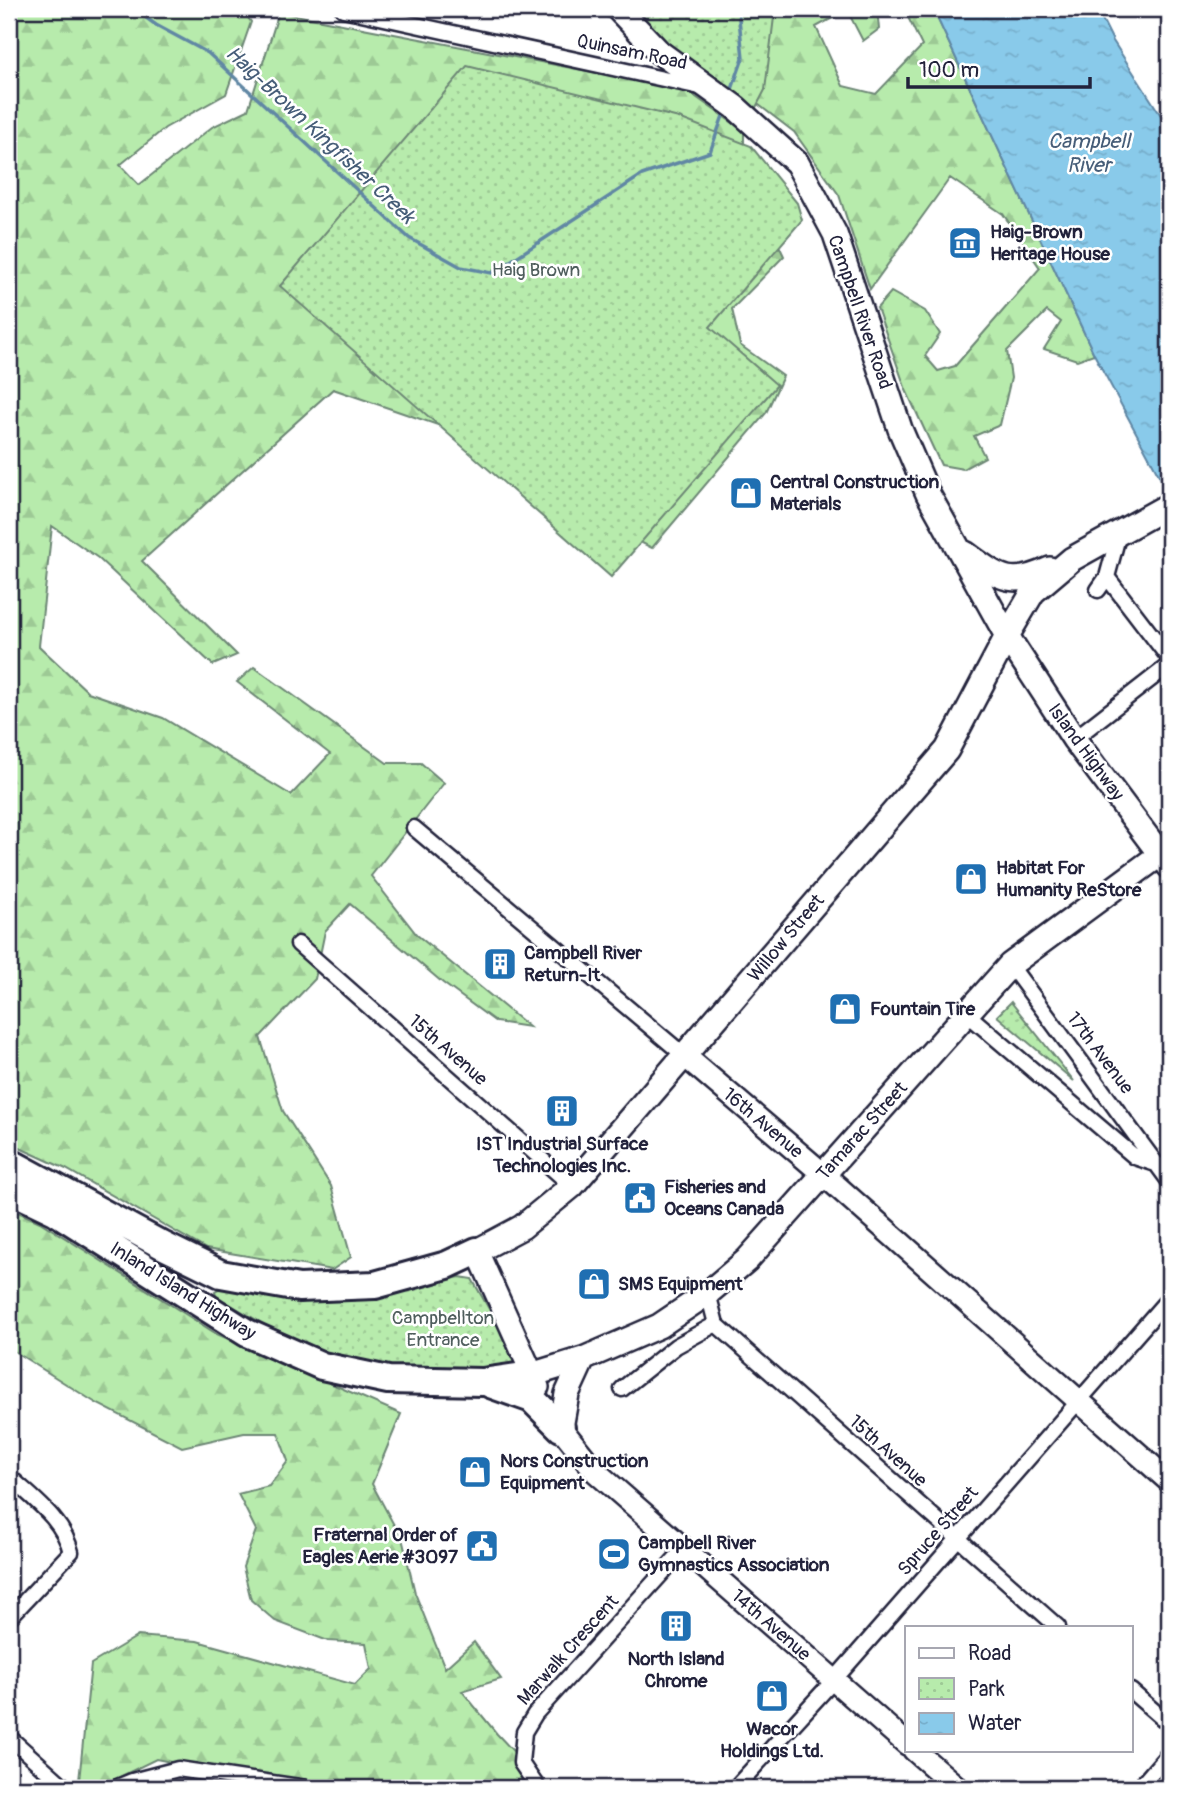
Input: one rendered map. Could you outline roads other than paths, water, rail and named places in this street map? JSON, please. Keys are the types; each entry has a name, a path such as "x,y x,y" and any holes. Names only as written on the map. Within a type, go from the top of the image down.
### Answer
{"highway":[{"name":"Inland Island Highway","path":"9,1162 221,1274 299,1288 375,1285 447,1265 477,1251"},
{"name":"Inland Island Highway","path":"9,1189 55,1211 247,1333 322,1366 388,1380 482,1382 531,1375"},
{"path":"482,1382 532,1399 561,1428"}],"main road":[{"name":"Campbell River Road","path":"618,9 659,52 734,107 797,163 835,234 900,429 928,494 1007,636"},
{"name":"Willow Street","path":"477,1251 522,1227 572,1186 947,750 1033,592 1072,559 1165,508"},
{"path":"958,548 998,577 1028,579 1072,559"},
{"name":"Island Highway","path":"1007,636 1074,739 1167,856"},
{"name":"Tamarac Street","path":"531,1375 583,1359 659,1326 708,1293 747,1260 1010,965 1167,856"},
{"name":"16th Avenue","path":"685,1056 823,1174 1169,1481"},
{"path":"477,1251 531,1375"},
{"path":"561,1428 567,1394 583,1359"},
{"name":"14th Avenue","path":"531,1375 561,1428 596,1472 905,1742"},
{"path":"916,1752 958,1788"}],"street":[{"name":"Quinsam Road","path":"343,9 707,89"},
{"path":"1098,590 1107,577 1119,533"},
{"path":"1107,577 1169,658"},
{"path":"1074,739 1169,665"},
{"name":"16th Avenue","path":"414,828 685,1056"},
{"name":"15th Avenue","path":"298,944 572,1186"},
{"name":"17th Avenue","path":"1010,965 1169,1181"},
{"path":"966,1013 1135,1157 1159,1164"},
{"path":"622,1389 676,1346 716,1324 708,1293"},
{"name":"Spruce Street","path":"735,1788 834,1680 1169,1298"},
{"name":"15th Avenue","path":"716,1324 1057,1626"},
{"path":"9,1476 60,1524 71,1552 9,1618"},
{"name":"Marwalk Crescent","path":"538,1788 521,1763 524,1732 529,1723 684,1549"},
{"path":"1132,1692 1169,1724"},
{"path":"9,1737 66,1788"},
{"path":"1139,1788 1169,1753"},
{"path":"115,1788 132,1780 178,1769 306,1788"}],"water":[{"name":"Campbell River","path":"933,9 1097,9 1113,41 1169,128 1169,494 1094,354"}],"waterway":[{"name":"Haig-Brown Kingfisher Creek","path":"134,9 156,25 208,53 409,238 461,267 492,273 642,175 710,152 724,113"},
{"name":"Haig-Brown Kingfisher Creek","path":"731,92 743,58 738,9"}],"place":[{"name":"Haig-Brown Heritage House","path":"965,243"},
{"name":"Central Construction Materials","path":"746,493"},
{"name":"Habitat For Humanity ReStore","path":"971,879"},
{"name":"Campbell River Return-It","path":"500,964"},
{"name":"Fountain Tire","path":"845,1009"},
{"name":"IST Industrial Surface Technologies Inc.","path":"562,1111"},
{"name":"Fisheries and Oceans Canada","path":"640,1198"},
{"name":"SMS Equipment","path":"594,1284"},
{"name":"Nors Construction Equipment","path":"475,1472"},
{"name":"Fraternal Order of Eagles Aerie #3097","path":"482,1546"},
{"name":"Campbell River Gymnastics Association","path":"614,1554"},
{"name":"North Island Chrome","path":"676,1626"},
{"name":"Wacor Holdings Ltd.","path":"772,1696"}],"park label":[{"name":"Haig Brown","path":"536,270"},
{"name":"Campbellton Entrance","path":"443,1329"}]}
